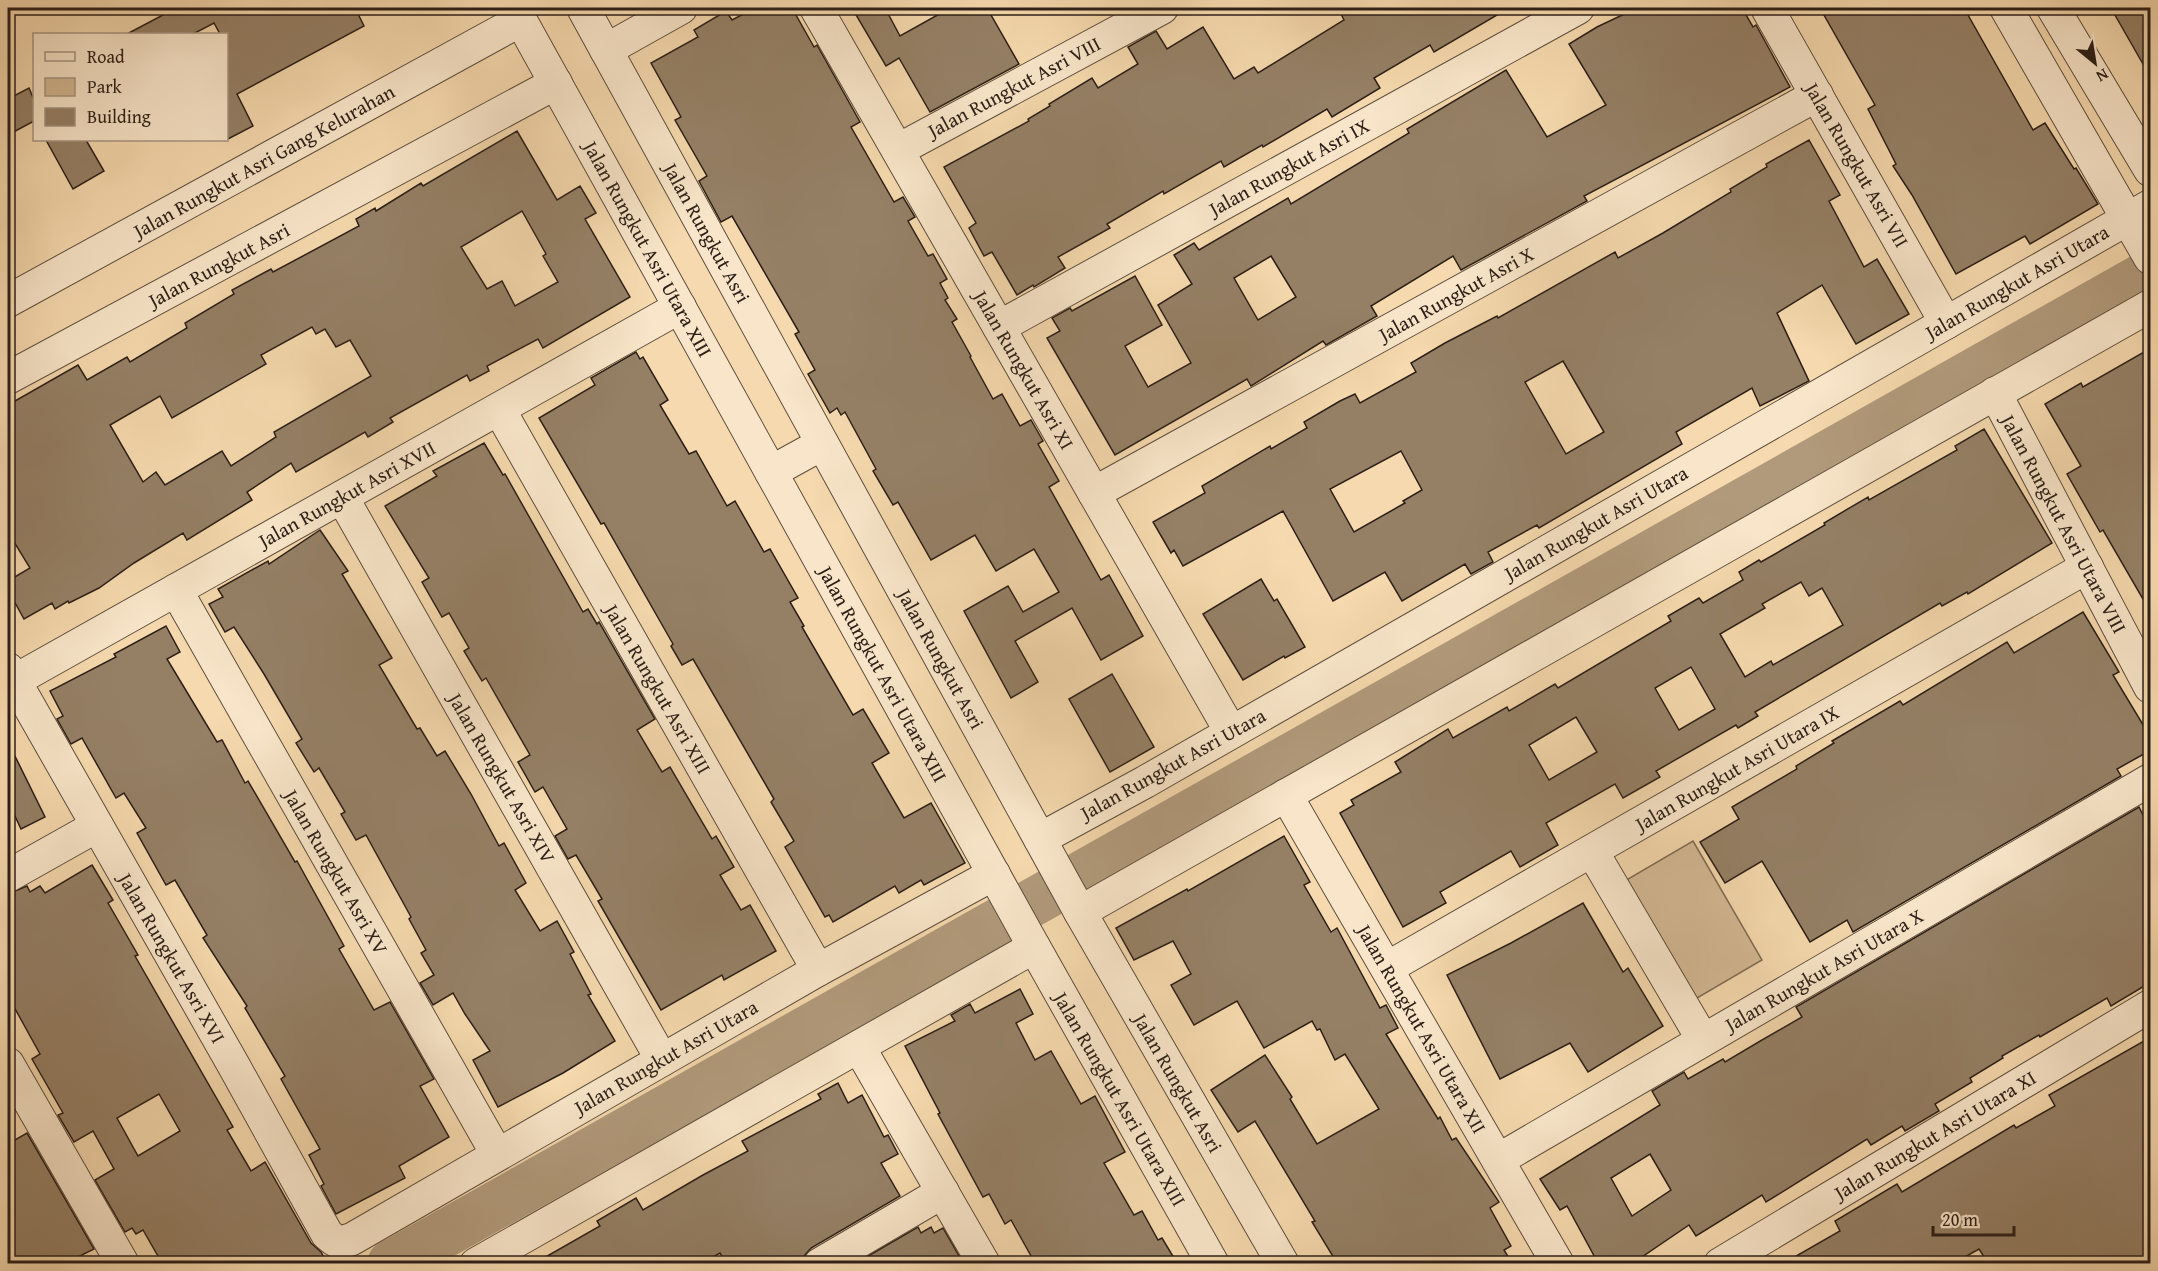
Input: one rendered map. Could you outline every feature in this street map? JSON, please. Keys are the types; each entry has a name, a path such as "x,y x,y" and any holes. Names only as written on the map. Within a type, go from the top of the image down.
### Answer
{"street":[{"name":"Jalan Rungkut Asri","path":"583,8 1078,908 1283,1263"},
{"path":"606,50 681,8"},
{"name":"Jalan Rungkut Asri XI","path":"816,8 1232,732"},
{"name":"Jalan Rungkut Asri VIII","path":"898,150 1162,8"},
{"name":"Jalan Rungkut Asri IX","path":"999,327 1578,8"},
{"name":"Jalan Rungkut Asri VII","path":"1767,8 1946,323"},
{"path":"2006,8 2137,219 2151,258"},
{"path":"2053,8 2151,170"},
{"name":"Jalan Rungkut Asri Utara XIII","path":"517,14 997,881 1213,1263"},
{"name":"Jalan Rungkut Asri Gang Kelurahan","path":"8,301 517,14"},
{"name":"Jalan Rungkut Asri","path":"8,378 556,83"},
{"name":"Jalan Rungkut Asri X","path":"1094,493 1817,95"},
{"name":"Jalan Rungkut Asri Utara","path":"1044,847 1232,732 1946,323 2137,219"},
{"path":"1078,908 1286,795 2151,306"},
{"name":"Jalan Rungkut Asri XVII","path":"11,675 176,590 680,307"},
{"name":"Jalan Rungkut Asri Utara VIII","path":"1995,393 2151,687"},
{"name":"Jalan Rungkut Asri XIII","path":"499,409 818,970"},
{"path":"771,472 822,444"},
{"name":"Jalan Rungkut Asri XIV","path":"342,497 662,1060"},
{"name":"Jalan Rungkut Asri Utara IX","path":"1387,968 2087,567"},
{"name":"Jalan Rungkut Asri XV","path":"176,590 496,1154"},
{"name":"Jalan Rungkut Asri XVI","path":"11,675 327,1234 340,1243"},
{"name":"Jalan Rungkut Asri Utara X","path":"1498,1160 2151,780"},
{"name":"Jalan Rungkut Asri Utara XII","path":"1286,795 1558,1263"},
{"path":"8,876 97,826"},
{"path":"1592,851 1703,1040"},
{"name":"Jalan Rungkut Asri Utara","path":"340,1243 351,1239 818,970 997,881"},
{"path":"476,1263 859,1047 1031,942"},
{"name":"Jalan Rungkut Asri Utara XI","path":"1720,1263 2151,1006"},
{"path":"859,1047 984,1263"},
{"path":"8,1064 17,1100 116,1261"},
{"path":"820,1263 943,1192"}],"green space":[{"path":"1693,841 1762,960 1692,1001 1623,882"}],"building":[{"path":"176,8 355,8 364,26 237,94 253,126 228,139 228,33 219,33 214,23 195,33 129,33"},
{"path":"755,8 792,8 814,47 817,45 860,122 851,127 894,202 903,197 915,217 908,221 928,256 933,254 947,279 940,283 948,298 945,300 957,319 952,322 993,399 1002,394 1020,426 1031,420 1043,441 1038,444 1059,481 1049,487 1101,580 1109,575 1143,636 1101,660 1072,608 1015,641 1038,682 1011,698 964,611 1008,586 1023,612 1059,592 1034,549 996,571 975,535 931,560 898,502 893,505 873,471 876,469 845,412 841,415 837,408 830,413 808,374 815,370 795,334 799,332 732,216 721,222 699,181 707,176 675,120 681,117 651,63 698,37 694,30 726,11 732,20"},
{"path":"852,8 885,8 900,36 950,8 987,8 1019,64 930,112 899,58 886,66"},
{"path":"1338,8 1509,8 1434,52 1430,45 1374,78 1380,88 1332,117 1327,109 1224,167 1221,161 1164,194 1163,191 1107,224 1110,228 1058,257 1065,268 1034,287 1033,285 1017,295 992,252 984,256 969,228 976,223 944,167 1029,121 1028,119 1050,106 1049,104 1092,78 1098,88 1138,64 1128,47 1156,31 1167,49 1203,27 1234,79 1254,67 1258,73 1344,20"},
{"path":"1637,8 1742,8 1753,27 1756,25 1790,87 1584,196 1587,201 1461,270 1453,256 1371,306 1377,316 1326,345 1323,341 1251,386 1247,379 1115,455 1047,338 1060,331 1052,318 1070,308 1072,311 1135,276 1162,325 1125,346 1148,387 1191,363 1158,305 1192,284 1174,255 1194,243 1199,250 1288,198 1291,204 1409,133 1407,129 1506,70 1547,137 1606,105 1569,44 1597,27","holes":["1271,256 1296,297 1258,320 1234,278"]},
{"path":"1820,8 1964,8 2033,130 2045,123 2098,204 2030,244 2025,236 1956,274 1893,166 1896,164 1868,109 1875,105"},
{"path":"2111,8 2151,8 2151,78"},
{"path":"29,88 33,98 33,122 8,135 8,99"},
{"path":"517,131 557,200 580,186 596,213 585,219 630,297 543,348 538,339 487,366 489,371 470,381 467,375 390,418 393,422 368,437 365,432 296,472 291,463 247,492 252,500 187,540 183,533 99,588 55,609 52,603 24,619 8,590 8,581 30,568 8,532 8,405 78,365 87,380 127,357 130,362 187,328 185,323 234,294 232,290 271,269 273,272 359,226 356,219 375,208 376,211 421,183 423,186","holes":["522,211 546,254 543,256 558,282 515,306 502,281 487,289 461,247","312,327 316,334 325,329 336,347 350,340 371,376 274,432 276,437 231,466 222,451 165,485 156,472 143,482 110,425 160,396 172,418 266,364 261,355"]},
{"path":"1809,140 1840,195 1829,201 1864,267 1877,259 1909,314 1856,344 1822,285 1777,313 1809,381 1760,406 1752,388 1676,432 1682,444 1539,528 1537,525 1488,552 1493,562 1471,574 1465,564 1402,601 1385,572 1333,601 1283,511 1183,566 1174,550 1171,553 1153,522 1205,493 1202,486 1270,446 1271,449 1307,428 1304,422 1340,401 1355,394 1360,403 1416,372 1411,363 1445,343 1497,316 1498,318 1615,252 1618,258 1663,233 1731,192 1730,189 1767,167 1766,164","holes":["1563,361 1604,432 1566,454 1525,382","1401,451 1422,490 1403,501 1405,503 1354,532 1330,489"]},
{"path":"47,141 87,141 104,171 73,189"},
{"path":"2151,348 2151,613 2103,530 2100,532 2067,474 2081,466 2045,404 2081,383 2083,387"},
{"path":"636,352 640,359 643,357 668,400 660,405 689,454 696,451 727,506 735,501 764,552 770,549 798,598 790,602 804,626 802,627 853,715 863,709 889,753 872,763 904,818 931,803 965,863 924,885 921,880 899,893 895,886 833,922 829,915 825,917 785,847 794,841 771,802 774,799 693,659 682,665 671,646 673,644 604,523 601,524 539,418 595,385 591,378"},
{"path":"1984,429 2052,543 1968,594 1967,592 1942,606 1940,603 1755,712 1758,716 1738,728 1736,725 1656,771 1660,777 1623,798 1615,784 1546,823 1558,845 1520,867 1511,851 1440,892 1446,903 1403,927 1340,813 1354,805 1351,800 1401,772 1395,762 1448,729 1453,738 1507,707 1509,711 1555,684 1558,688 1671,621 1668,616 1699,598 1703,603 1743,580 1739,572 1825,525 1824,523 1868,497 1869,500 1957,450 1955,446","holes":["1801,582 1809,596 1822,588 1843,625 1773,665 1771,661 1745,677 1720,634 1765,608 1762,604","1691,667 1715,709 1679,730 1655,688","1576,717 1597,752 1549,780 1529,745"]},
{"path":"484,443 503,475 505,474 583,612 588,609 597,624 599,622 655,719 637,730 662,772 670,767 712,839 716,836 734,867 720,875 741,910 750,905 776,951 724,980 722,975 661,1010 598,901 602,899 576,855 568,859 555,836 567,829 543,787 535,792 518,762 530,755 486,678 482,681 464,651 469,648 449,613 442,617 422,582 429,578 385,506 437,476 433,471"},
{"path":"320,530 348,571 342,574 392,658 379,665 417,729 420,728 437,756 445,751 499,846 504,843 526,883 515,890 540,931 557,921 574,952 570,954 591,994 588,995 615,1041 563,1073 498,1107 473,1060 490,1051 453,993 433,1005 420,983 434,975 421,953 426,950 409,919 411,917 366,835 356,840 341,814 345,812 319,768 314,772 296,743 302,739 264,674 234,627 225,632 209,604 223,597 218,589 268,561 269,564"},
{"path":"1261,579 1274,601 1277,599 1305,647 1285,658 1284,656 1243,680 1203,614"},
{"path":"2083,612 2119,672 2113,675 2151,738 2151,750 2117,769 2121,776 1853,932 1847,920 1810,942 1762,861 1725,883 1700,842 1739,819 1732,807 1797,769 1796,766 1834,743 1832,741 1900,701 1903,705 2007,642 2014,653"},
{"path":"166,626 180,652 167,659 217,742 222,740 245,783 248,781 295,862 297,861 344,946 339,949 374,1010 390,1002 434,1079 420,1086 449,1137 399,1166 405,1178 336,1214 321,1186 324,1184 309,1155 320,1149 281,1079 285,1076 245,1008 247,1006 203,938 207,935 175,880 166,885 137,833 146,828 124,793 116,798 82,738 71,744 57,719 63,716 50,691 116,657 114,654"},
{"path":"1112,674 1154,747 1110,772 1069,699"},
{"path":"8,742 45,817 21,829 8,801"},
{"path":"2139,807 2143,815 2151,810 2151,982 2111,1006 2107,998 2002,1056 2003,1058 1970,1078 1972,1082 1935,1104 1939,1111 1905,1131 1902,1126 1871,1145 1867,1139 1766,1202 1762,1195 1696,1236 1689,1225 1633,1263 1598,1263 1567,1206 1560,1210 1540,1179 1660,1105 1652,1091 1684,1072 1688,1079 1723,1059 1725,1062 1802,1017 1796,1007","holes":["1650,1154 1671,1190 1632,1216 1611,1178"]},
{"path":"1284,836 1310,882 1304,885 1331,932 1337,928 1380,1008 1386,1005 1398,1028 1386,1034 1438,1119 1440,1117 1452,1140 1456,1138 1499,1202 1490,1208 1511,1246 1504,1250 1512,1263 1337,1263 1312,1222 1315,1221 1255,1121 1238,1132 1211,1090 1265,1055 1292,1097 1290,1099 1317,1144 1379,1109 1345,1054 1335,1060 1320,1029 1317,1030 1312,1021 1264,1048 1237,1001 1194,1025 1171,985 1191,974 1173,941 1134,960 1116,928 1187,889 1188,891"},
{"path":"92,865 113,900 108,903 138,955 135,956 233,1127 227,1130 251,1171 265,1162 311,1243 321,1252 327,1263 162,1263 143,1230 136,1234 132,1228 125,1232 95,1180 114,1169 93,1131 74,1142 58,1115 63,1113 32,1059 40,1054 8,996 8,894 27,886 30,892 40,886 45,893","holes":["159,1094 180,1131 138,1156 117,1118"]},
{"path":"1583,903 1623,972 1628,968 1663,1026 1588,1072 1570,1043 1500,1079 1447,975"},
{"path":"1020,989 1033,1014 1016,1023 1035,1060 1051,1051 1081,1104 1095,1096 1125,1152 1104,1163 1134,1215 1142,1211 1158,1240 1162,1238 1177,1263 1035,1263 1011,1220 1005,1224 989,1194 983,1197 938,1114 940,1113 905,1046 955,1021 951,1015 970,1004 975,1013"},
{"path":"2151,1037 2151,1263 1988,1263 1979,1249 1954,1263 1784,1263 1840,1231 1835,1221 1897,1184 1902,1192 2014,1125 2016,1128 2055,1106 2049,1095"},
{"path":"838,1083 848,1103 862,1095 884,1137 888,1135 898,1154 881,1163 900,1196 811,1248 802,1263 726,1263 720,1253 702,1263 535,1263 600,1226 597,1221 636,1198 643,1210 748,1151 742,1141 821,1099 818,1094"},
{"path":"27,1133 94,1249 66,1263 8,1263 8,1144"},
{"path":"918,1227 921,1233 931,1227 934,1233 943,1228 963,1263 856,1263"}],"waterway":[{"path":"391,1264 2150,273"}]}
